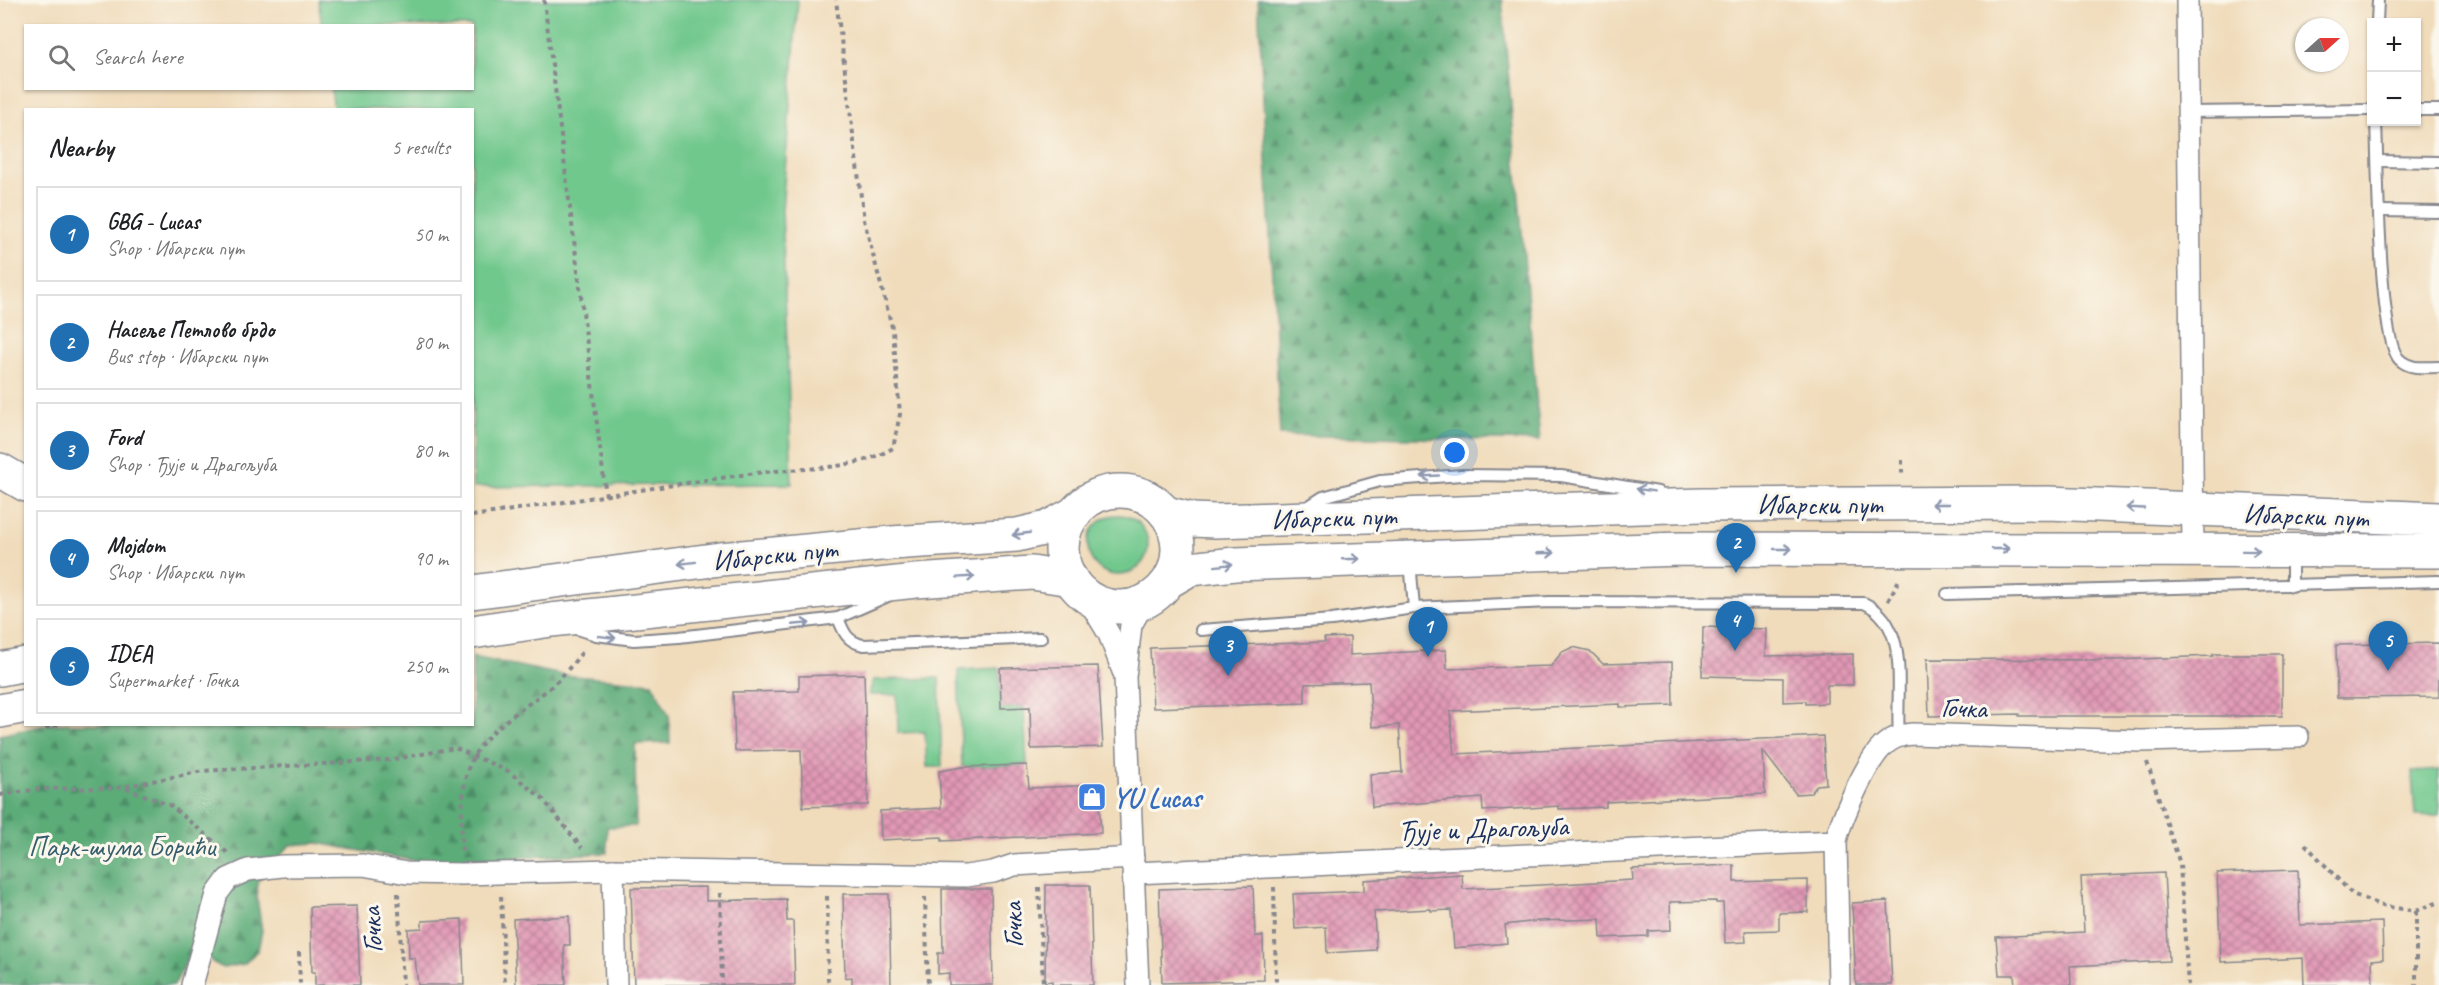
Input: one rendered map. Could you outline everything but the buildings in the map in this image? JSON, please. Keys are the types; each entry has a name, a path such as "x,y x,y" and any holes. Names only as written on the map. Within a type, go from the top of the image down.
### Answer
{"main road":[{"path":"0,470 24,484"},
{"path":"1120,491 1142,495 1166,513 1177,535 1178,547 1175,570 1162,589 1128,607 1099,603 1079,587 1062,552 1065,532 1075,513 1099,495 1120,491"},
{"name":"Ибарски пут","path":"1166,513 1193,520 1215,521 1702,505 2048,503 2193,511 2439,519"},
{"name":"Ибарски пут","path":"474,592 731,558 891,543 1017,535 1047,528 1075,513"},
{"name":"Ибарски пут","path":"1162,589 1190,569 1235,564 1410,557 1681,549 2439,551"},
{"path":"474,569 500,571 537,582"},
{"name":"Ибарски пут","path":"474,632 551,620 916,581 1032,573 1079,587"},
{"path":"0,669 24,664"},
{"path":"0,711 24,706"}],"street":[{"path":"2187,0 2193,549"},
{"path":"1079,587 1109,634 1125,677"},
{"path":"1138,985 1125,677 1131,625 1139,610 1162,589"},
{"name":"Гочка","path":"1899,736 1912,734 2140,741 2298,737"},
{"path":"1839,985 1836,841 1843,820 1876,755 1887,742 1899,736"},
{"name":"Ђује и Драгољуба","path":"248,870 282,866 363,865 397,871 462,874 608,870 966,876 993,872 1014,865 1038,863 1273,865 1836,841"},
{"path":"192,985 217,894 228,879 248,870"},
{"path":"608,870 616,985"}],"lane":[{"path":"2377,18 2378,0"},
{"path":"2187,112 2367,110"},
{"path":"2421,110 2439,110"},
{"path":"2376,126 2383,297 2390,344 2398,360 2413,368 2439,367"},
{"path":"2379,161 2439,162"},
{"path":"2381,211 2439,212"},
{"path":"2292,552 2292,586"},
{"path":"1410,557 1414,608"},
{"path":"551,620 596,635 634,640 679,638 838,618 916,581"},
{"path":"1947,594 2439,581"},
{"path":"1202,630 1332,620 1414,608 1509,602 1854,601 1872,607 1881,614 1891,630 1897,648 1899,736"},
{"path":"838,618 844,634 852,642 863,645 1041,638"}],"path":[{"path":"544,0 606,496"},
{"path":"474,516 758,473 854,464 875,458 893,448 900,414 893,331 864,220 836,0"},
{"path":"1881,614 1903,573"},
{"path":"462,874 461,815 468,771 475,756 488,737 563,675 596,635"},
{"path":"2140,741 2180,864 2188,985"},
{"path":"117,788 203,771 389,760 455,748 508,771 542,798 572,837 608,870"},
{"path":"0,795 40,789 132,788 171,806 248,870"},
{"path":"2305,844 2352,894 2382,906 2416,911 2439,902"},
{"name":"Гочка","path":"1038,863 1043,985"},
{"path":"1273,865 1276,985"},
{"name":"Гочка","path":"397,871 403,985"},
{"path":"720,872 722,985"},
{"path":"500,874 506,985"},
{"path":"827,874 828,985"},
{"path":"925,875 928,985"},
{"path":"2416,911 2416,985"},
{"path":"299,952 300,985"}],"green space":[{"path":"318,0 798,0 782,210 792,484 474,487 474,108 334,108 331,90 474,90 474,24 322,24"},
{"path":"1258,0 1502,0 1540,441 1280,435"},
{"path":"1112,515 1124,515 1140,523 1146,533 1148,545 1146,557 1140,567 1124,575 1112,575 1096,567 1088,551 1088,539 1096,523"},
{"name":"Парк-шума Борићи","path":"474,657 563,675 652,683 669,715 670,743 635,744 636,826 607,827 607,853 422,862 317,843 290,845 258,881 257,898 262,931 258,950 244,964 223,968 212,962 198,941 174,985 0,985 0,735 41,726 474,726"},
{"path":"1000,668 1001,708 1024,707 1027,765 962,767 958,670"},
{"path":"939,678 942,767 927,767 925,732 898,733 897,695 869,695 873,680"},
{"path":"2439,770 2439,815 2415,816 2412,772"}],"place":[{"name":"Насеље Петлово брдо","path":"1736,573"},
{"name":"Mojdom","path":"1735,651"},
{"name":"GBG - Lucas","path":"1428,657"},
{"name":"IDEA","path":"2388,671"},
{"name":"Ford","path":"1228,676"},
{"name":"YU Lucas","path":"1092,797"}]}
